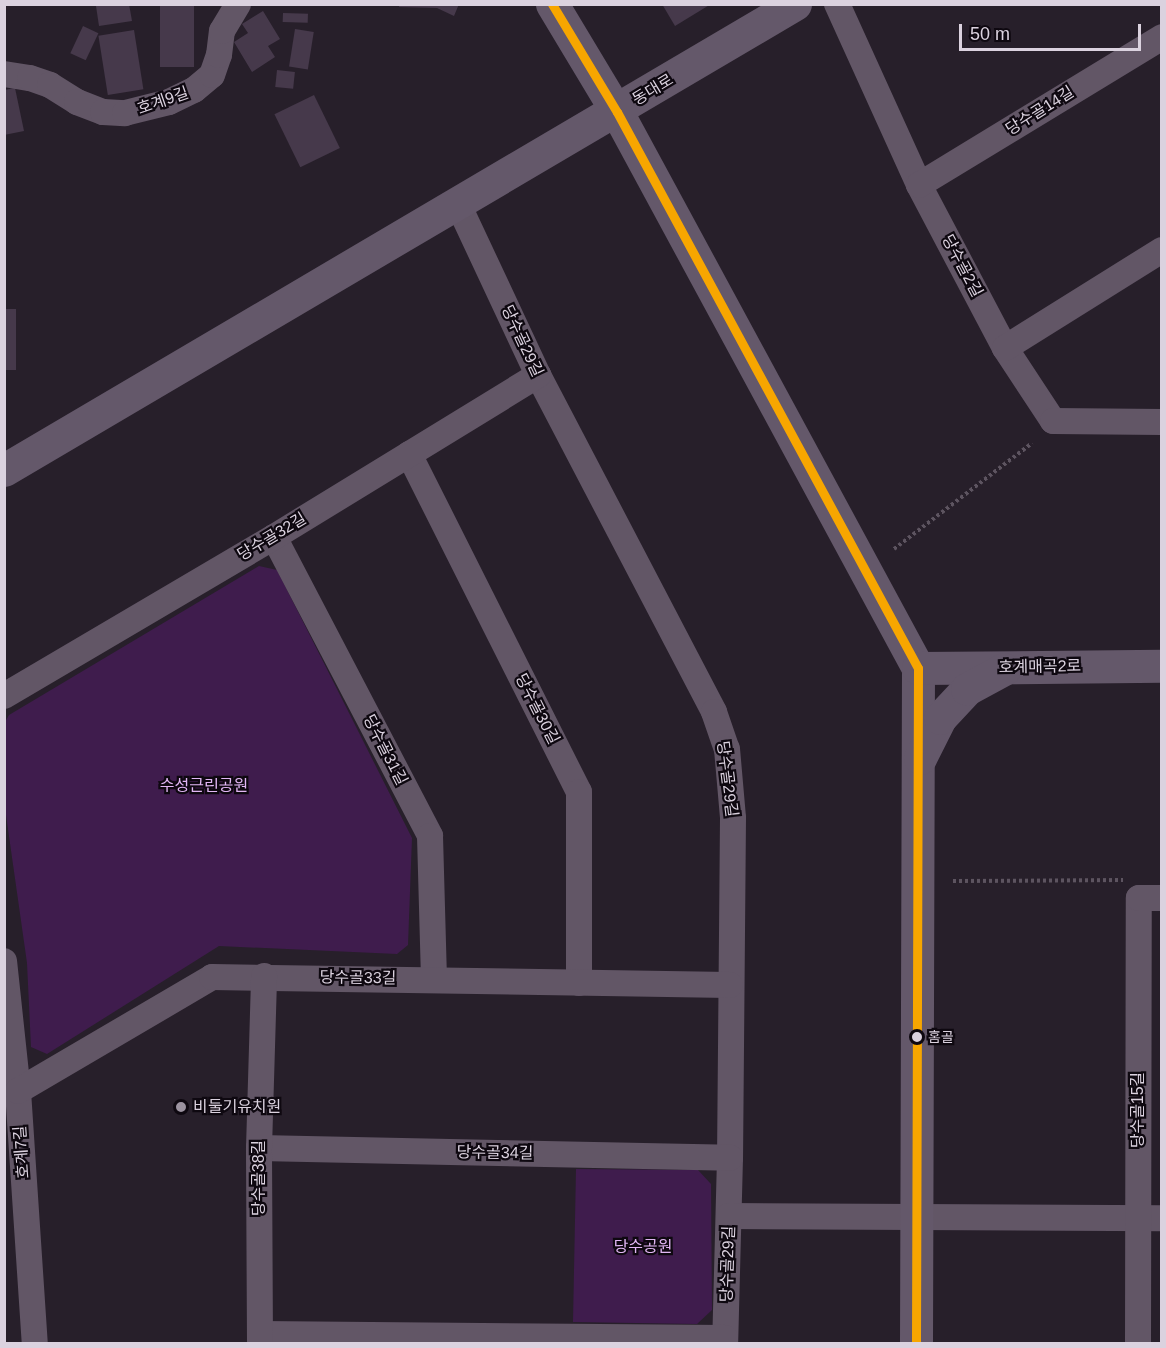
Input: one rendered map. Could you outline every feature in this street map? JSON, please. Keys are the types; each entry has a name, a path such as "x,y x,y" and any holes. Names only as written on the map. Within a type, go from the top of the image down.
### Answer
{"street":[{"name":"호계9길","path":"4,74 30,78 50,85 77,102 103,112 125,113 168,102 194,90 212,75 219,55 222,31 238,4"},
{"name":"동대로","path":"552,4 617,112 795,4"},
{"name":"당수골2길","path":"837,4 919,185 1005,348 1053,421 1161,422"},
{"name":"당수골14길","path":"919,185 1161,37"},
{"path":"4,470 617,112 918,668 916,1344"},
{"name":"당수골29길","path":"458,204 538,375 714,712 727,749 733,818 730,1158 725,1341"},
{"path":"1005,348 1161,250"},
{"name":"당수골32길","path":"4,696 274,537 538,375"},
{"name":"당수골30길","path":"409,454 579,792 579,984"},
{"name":"당수골31길","path":"274,537 430,836 434,980"},
{"name":"호계매곡2로","path":"918,668 1161,666"},
{"path":"917,763 940,718 967,689 1008,667"},
{"name":"당수골15길","path":"1138,1344 1150,1218 1150,1059 1139,898 1161,898"},
{"name":"호계7길","path":"4,961 18,1091 35,1344"},
{"name":"당수골33길","path":"18,1091 212,977 264,976 579,984 730,984"},
{"name":"당수골38길","path":"260,1339 259,1148 264,976"},
{"name":"당수골34길","path":"259,1148 730,1158"},
{"path":"729,1216 1150,1218"},
{"path":"260,1339 725,1341"}],"path":[{"path":"894,549 1032,443"},
{"path":"953,881 1133,880"}],"green space":[{"name":"수성근린공원","path":"259,566 277,570 412,838 408,945 397,954 219,946 47,1054 31,1047 27,963 5,808 5,722 9,715"},
{"name":"당수공원","path":"576,1169 698,1170 711,1184 712,1310 697,1324 573,1322"}],"building":[{"path":"98,4 129,4 132,21 99,26 96,6"},
{"path":"160,4 194,4 194,67 160,67"},
{"path":"400,4 459,4 454,16 437,8 399,7"},
{"path":"662,4 711,4 675,26"},
{"path":"263,11 280,39 268,46 275,57 252,72 234,42 248,33 242,24"},
{"path":"283,13 308,14 308,23 283,22"},
{"path":"83,26 98,33 86,60 70,53"},
{"path":"295,29 314,32 308,70 289,67"},
{"path":"134,30 143,89 108,95 98,36"},
{"path":"277,70 295,72 293,89 275,87"},
{"path":"15,88 24,131 4,135 4,90"},
{"path":"314,95 340,148 300,167 274,114"},
{"path":"4,309 16,309 16,370 4,370"}],"transit line":[{"path":"552,4 617,112 918,668 916,1344"}],"place":[{"name":"홈골","path":"917,1037"},
{"name":"비둘기유치원","path":"181,1107"}]}
